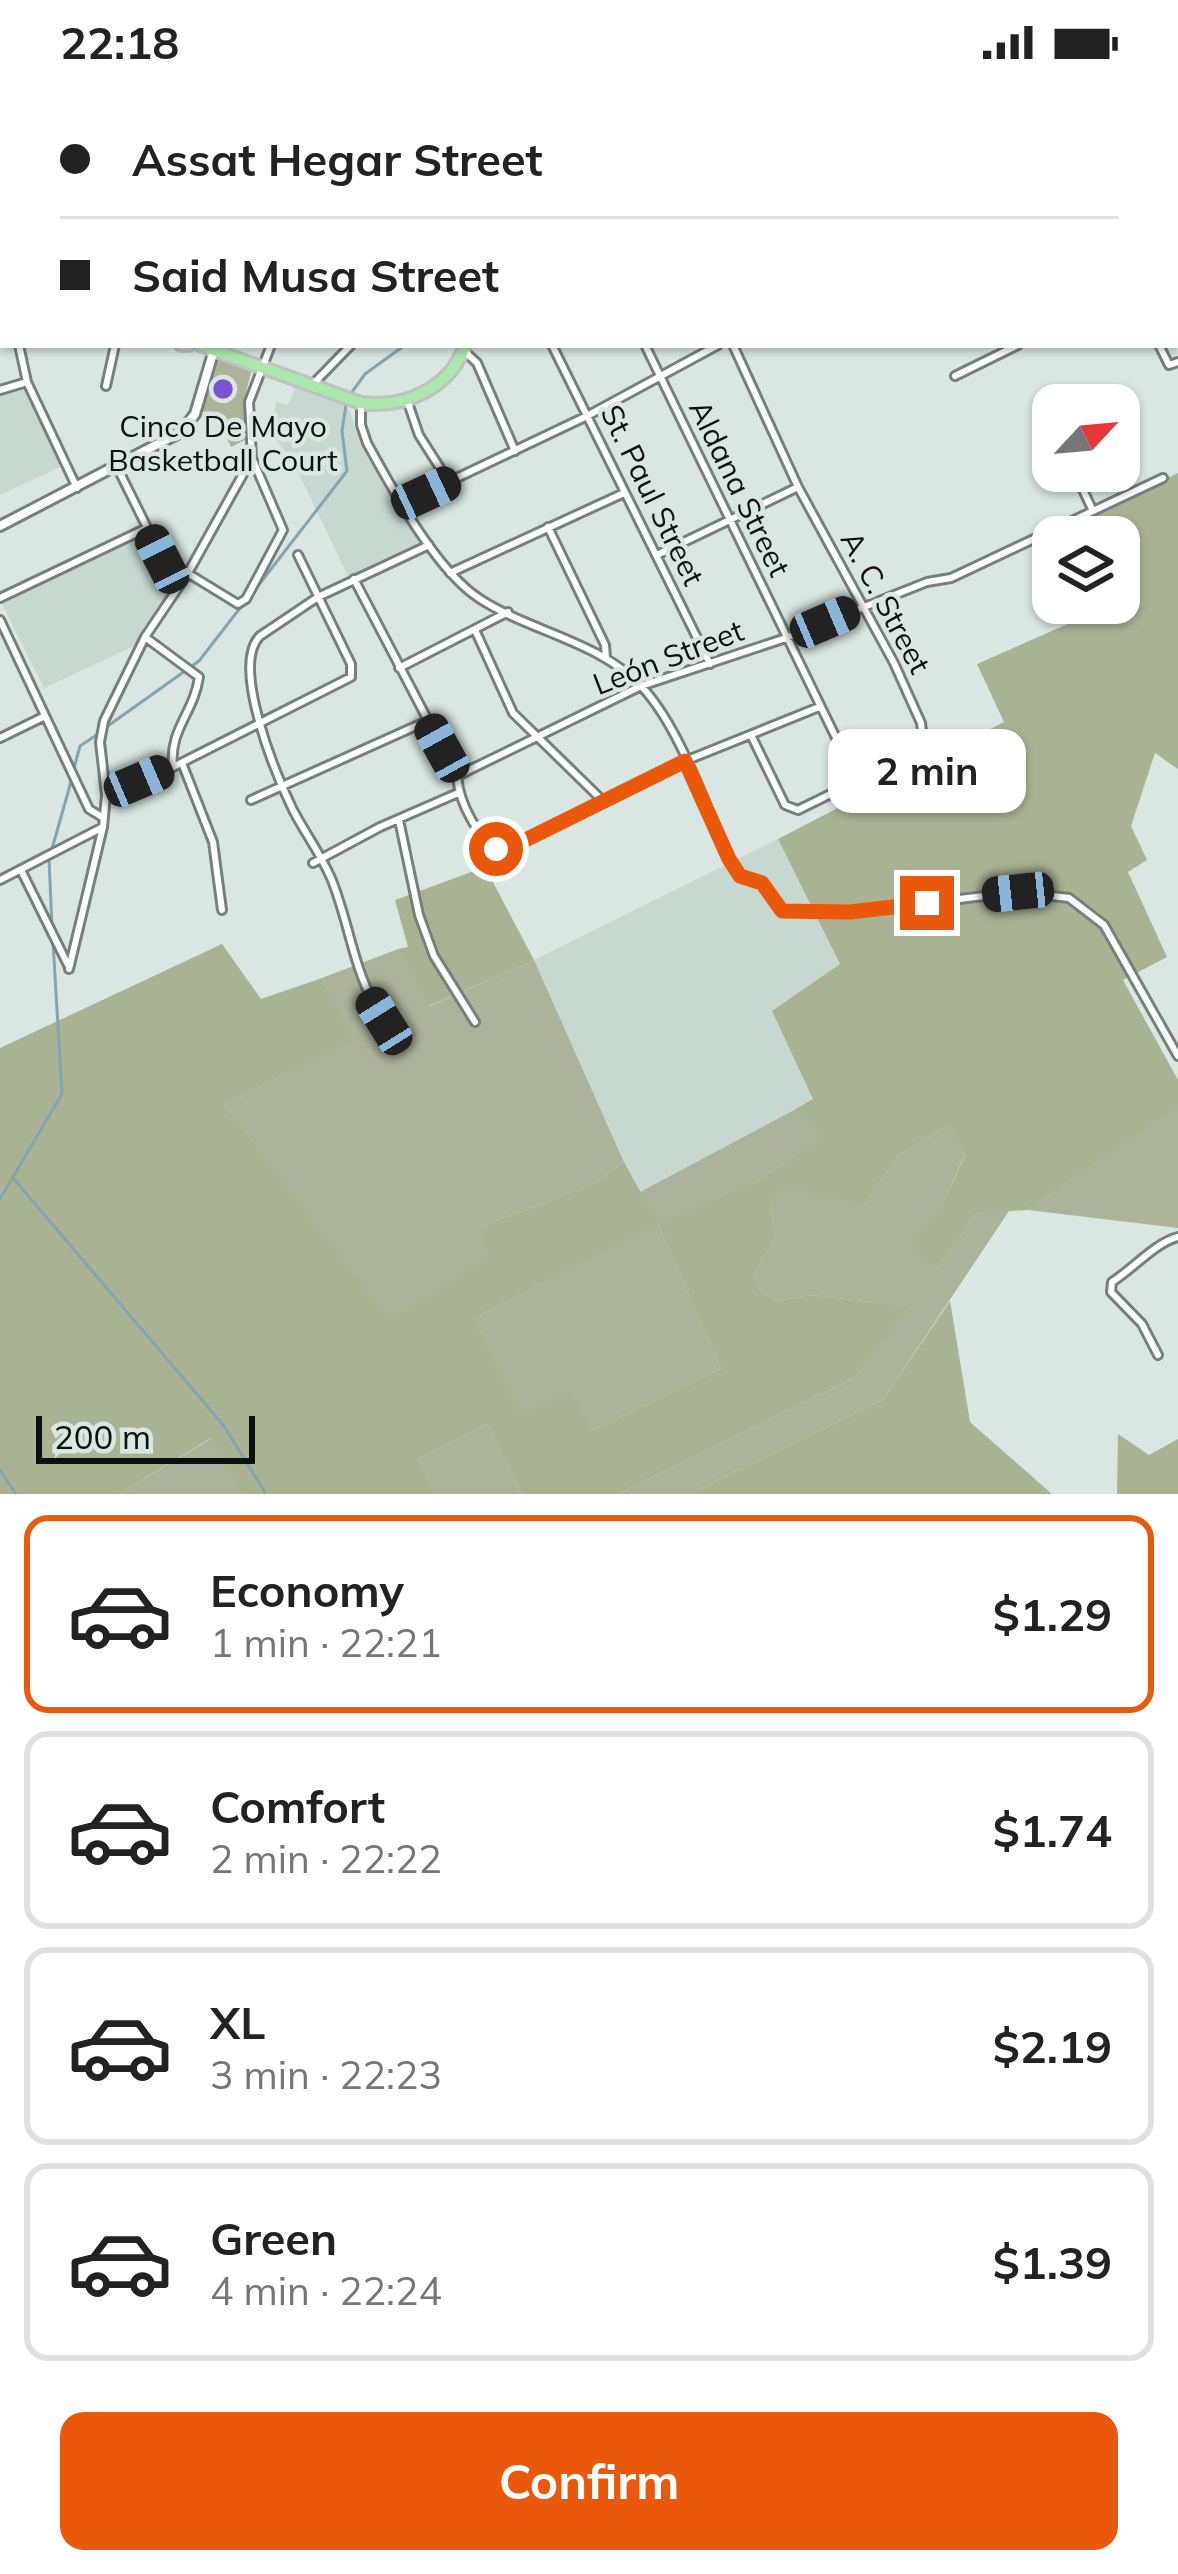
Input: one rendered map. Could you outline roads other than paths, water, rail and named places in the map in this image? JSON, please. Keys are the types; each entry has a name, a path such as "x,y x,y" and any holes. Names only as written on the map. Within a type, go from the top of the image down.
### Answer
{"highway":[{"path":"208,348 361,403 379,405 407,400 444,378 464,348"}],"street":[{"path":"20,348 27,382 77,488"},
{"path":"106,386 114,348"},
{"path":"188,573 238,604 246,599 284,530 252,458 249,402 270,348"},
{"path":"311,386 348,348"},
{"path":"464,348 477,363 514,451"},
{"name":"St. Paul Street","path":"552,348 710,666"},
{"name":"Aldana Street","path":"646,348 857,781"},
{"path":"404,503 586,416 712,348"},
{"name":"A. C. Street","path":"734,348 798,487 921,723 922,739 918,751 798,810 785,805 752,737"},
{"path":"955,376 1010,348"},
{"path":"0,526 181,432 195,414 214,350"},
{"path":"0,390 27,382"},
{"path":"407,400 419,435 449,482"},
{"path":"361,403 367,443 449,573 480,599 606,658 641,686 665,719 729,859 740,876 762,883 782,911 850,912 1018,892 1051,893 1082,904 1111,936 1178,1056"},
{"path":"21,870 69,968 103,822 101,731 111,703 252,458"},
{"path":"118,467 178,589"},
{"name":"León Street","path":"457,776 641,686 710,666 927,582 951,578 1163,478"},
{"path":"657,555 798,487"},
{"path":"1084,492 1093,511"},
{"path":"449,573 624,493"},
{"path":"548,527 605,645 606,658"},
{"path":"0,598 147,528"},
{"path":"384,1021 361,983 333,884 292,808 259,724 251,648 260,636 318,596 429,545"},
{"path":"106,795 182,763 351,677 351,664 298,555"},
{"path":"354,579 457,776 458,794 496,849 505,850 685,761 819,707"},
{"path":"399,668 508,612"},
{"path":"0,620 89,809 103,822"},
{"path":"476,632 513,712 604,802"},
{"path":"146,637 199,677 174,735 172,767"},
{"path":"0,738 45,716"},
{"path":"251,800 427,721"},
{"path":"182,763 213,842 222,910"},
{"path":"313,863 458,794"},
{"path":"399,820 418,915 434,956 475,1022"},
{"path":"0,880 103,822"},
{"path":"1158,1355 1142,1324 1111,1292 1112,1282 1141,1264 1156,1247 1178,1237"}],"waterway":[{"path":"352,392 365,374 401,348"},
{"path":"254,591 347,471 342,431 346,405"},
{"path":"105,728 199,661 244,603"},
{"path":"74,768 80,746 98,734"},
{"path":"52,849 72,778"},
{"path":"49,859 52,927"},
{"path":"0,1199 62,1094 53,942"},
{"path":"13,1178 224,1426 266,1494"},
{"path":"0,1470 16,1494"}],"place":[{"name":"Cinco De Mayo Basketball Court","path":"223,389"}]}
